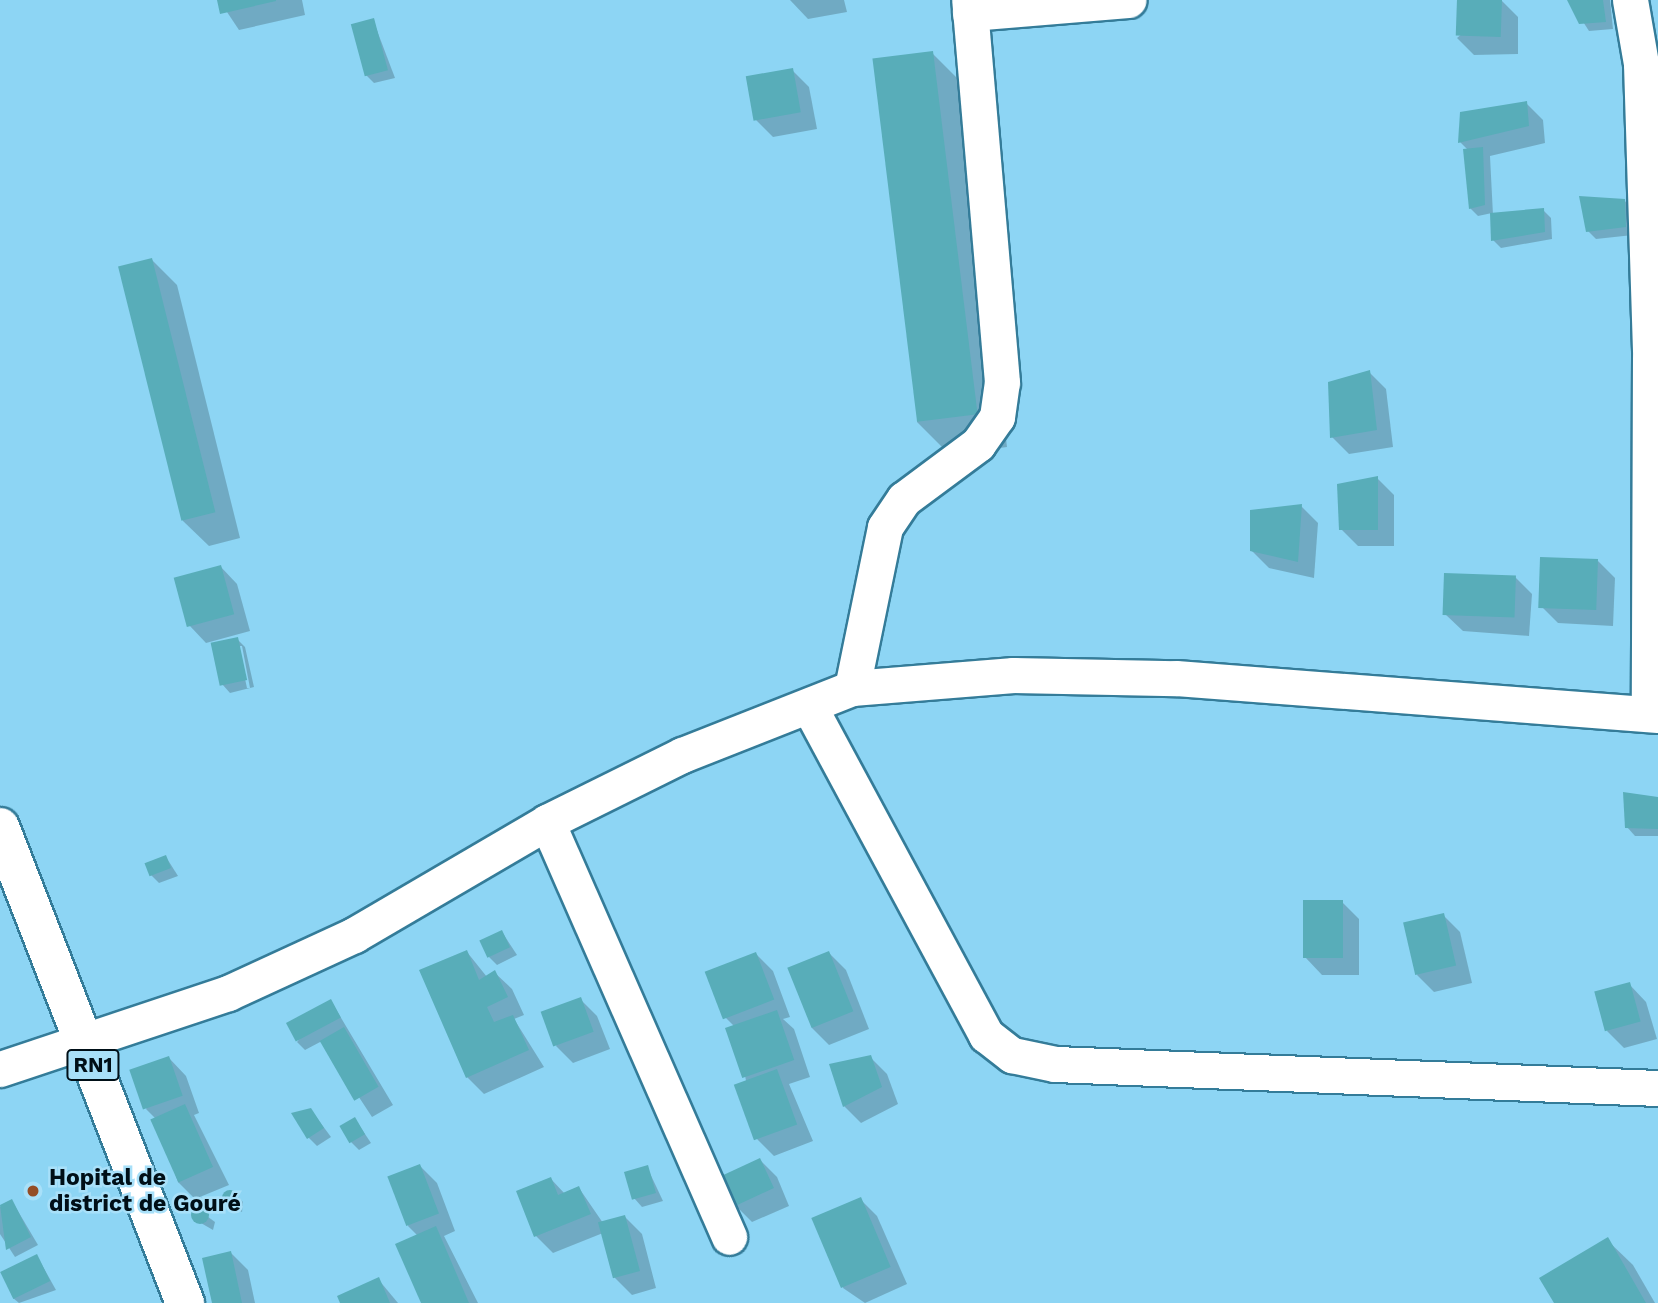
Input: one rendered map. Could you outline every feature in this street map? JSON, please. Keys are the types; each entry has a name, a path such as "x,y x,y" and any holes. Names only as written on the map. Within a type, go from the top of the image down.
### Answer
{"highway":[{"name":"RN1","path":"0,827 185,1303"}],"street":[{"path":"852,688 886,527 904,499 978,444 997,416 1002,382 970,6 1128,0"},
{"path":"0,1069 82,1037 228,993 354,935 547,822 682,755 852,688 1013,675 1175,678 1654,715 1649,331 1641,64 1630,0"},
{"path":"808,706 986,1035 1012,1055 1055,1064 1658,1088"},
{"path":"547,822 729,1237"}],"building":[{"path":"217,0 276,0 276,1 220,14"},
{"path":"1457,0 1502,0 1501,37 1456,35"},
{"path":"1567,0 1603,0 1606,22 1579,24"},
{"path":"374,18 388,70 365,76 351,24"},
{"path":"933,51 978,414 917,422 872,58"},
{"path":"793,68 801,112 754,121 746,76"},
{"path":"1527,101 1529,126 1458,143 1460,112"},
{"path":"1483,147 1485,205 1469,209 1463,149"},
{"path":"1579,196 1625,199 1626,227 1586,232"},
{"path":"1544,208 1545,232 1491,241 1490,213"},
{"path":"152,258 215,512 181,521 118,266"},
{"path":"1370,370 1377,430 1330,438 1328,382"},
{"path":"1378,476 1378,530 1339,530 1337,484"},
{"path":"1302,504 1298,562 1250,551 1250,510"},
{"path":"1540,557 1598,559 1596,610 1538,608"},
{"path":"221,565 234,614 187,627 174,578"},
{"path":"1444,573 1516,576 1514,617 1443,615"},
{"path":"238,637 247,680 220,686 211,643"},
{"path":"1623,792 1658,797 1658,829 1625,828"},
{"path":"166,855 171,868 150,876 145,863"},
{"path":"1303,900 1343,900 1343,958 1303,958"},
{"path":"1444,913 1456,966 1415,975 1403,922"},
{"path":"502,930 510,947 487,958 479,941"},
{"path":"467,950 479,980 495,970 508,997 487,1007 494,1022 513,1015 529,1050 466,1078 419,970"},
{"path":"829,951 853,1011 812,1028 787,968"},
{"path":"756,952 774,1000 723,1019 705,972"},
{"path":"1630,982 1641,1022 1605,1031 1594,992"},
{"path":"581,997 594,1032 553,1046 541,1012"},
{"path":"331,999 341,1018 296,1041 286,1023"},
{"path":"777,1010 794,1060 742,1078 725,1028"},
{"path":"344,1027 378,1087 354,1101 320,1041"},
{"path":"871,1055 882,1087 843,1107 829,1064"},
{"path":"169,1056 183,1096 143,1109 129,1070"},
{"path":"777,1069 797,1124 754,1140 734,1085"},
{"path":"185,1104 213,1167 178,1182 150,1119"},
{"path":"311,1108 324,1128 307,1139 291,1113"},
{"path":"355,1117 365,1134 349,1143 339,1126"},
{"path":"760,1158 774,1188 734,1207 720,1177"},
{"path":"420,1164 439,1213 406,1226 387,1177"},
{"path":"648,1165 656,1193 632,1200 624,1172"},
{"path":"551,1177 558,1195 579,1186 591,1214 534,1237 516,1191"},
{"path":"230,1190 236,1192 236,1204 230,1206 224,1204 222,1198 224,1192"},
{"path":"861,1197 891,1267 841,1288 811,1218"},
{"path":"12,1199 31,1237 6,1250 0,1205"},
{"path":"200,1206 206,1209 209,1215 206,1221 200,1224 194,1221 191,1215 194,1209"},
{"path":"625,1215 640,1271 613,1278 598,1222"},
{"path":"436,1226 469,1303 421,1303 395,1244"},
{"path":"1608,1237 1646,1303 1554,1303 1539,1278"},
{"path":"231,1251 242,1303 212,1303 202,1258"},
{"path":"37,1254 50,1281 13,1299 0,1272"},
{"path":"379,1277 390,1303 340,1303 337,1296"}],"place":[{"name":"Hopital de district de Gouré","path":"33,1191"}]}
